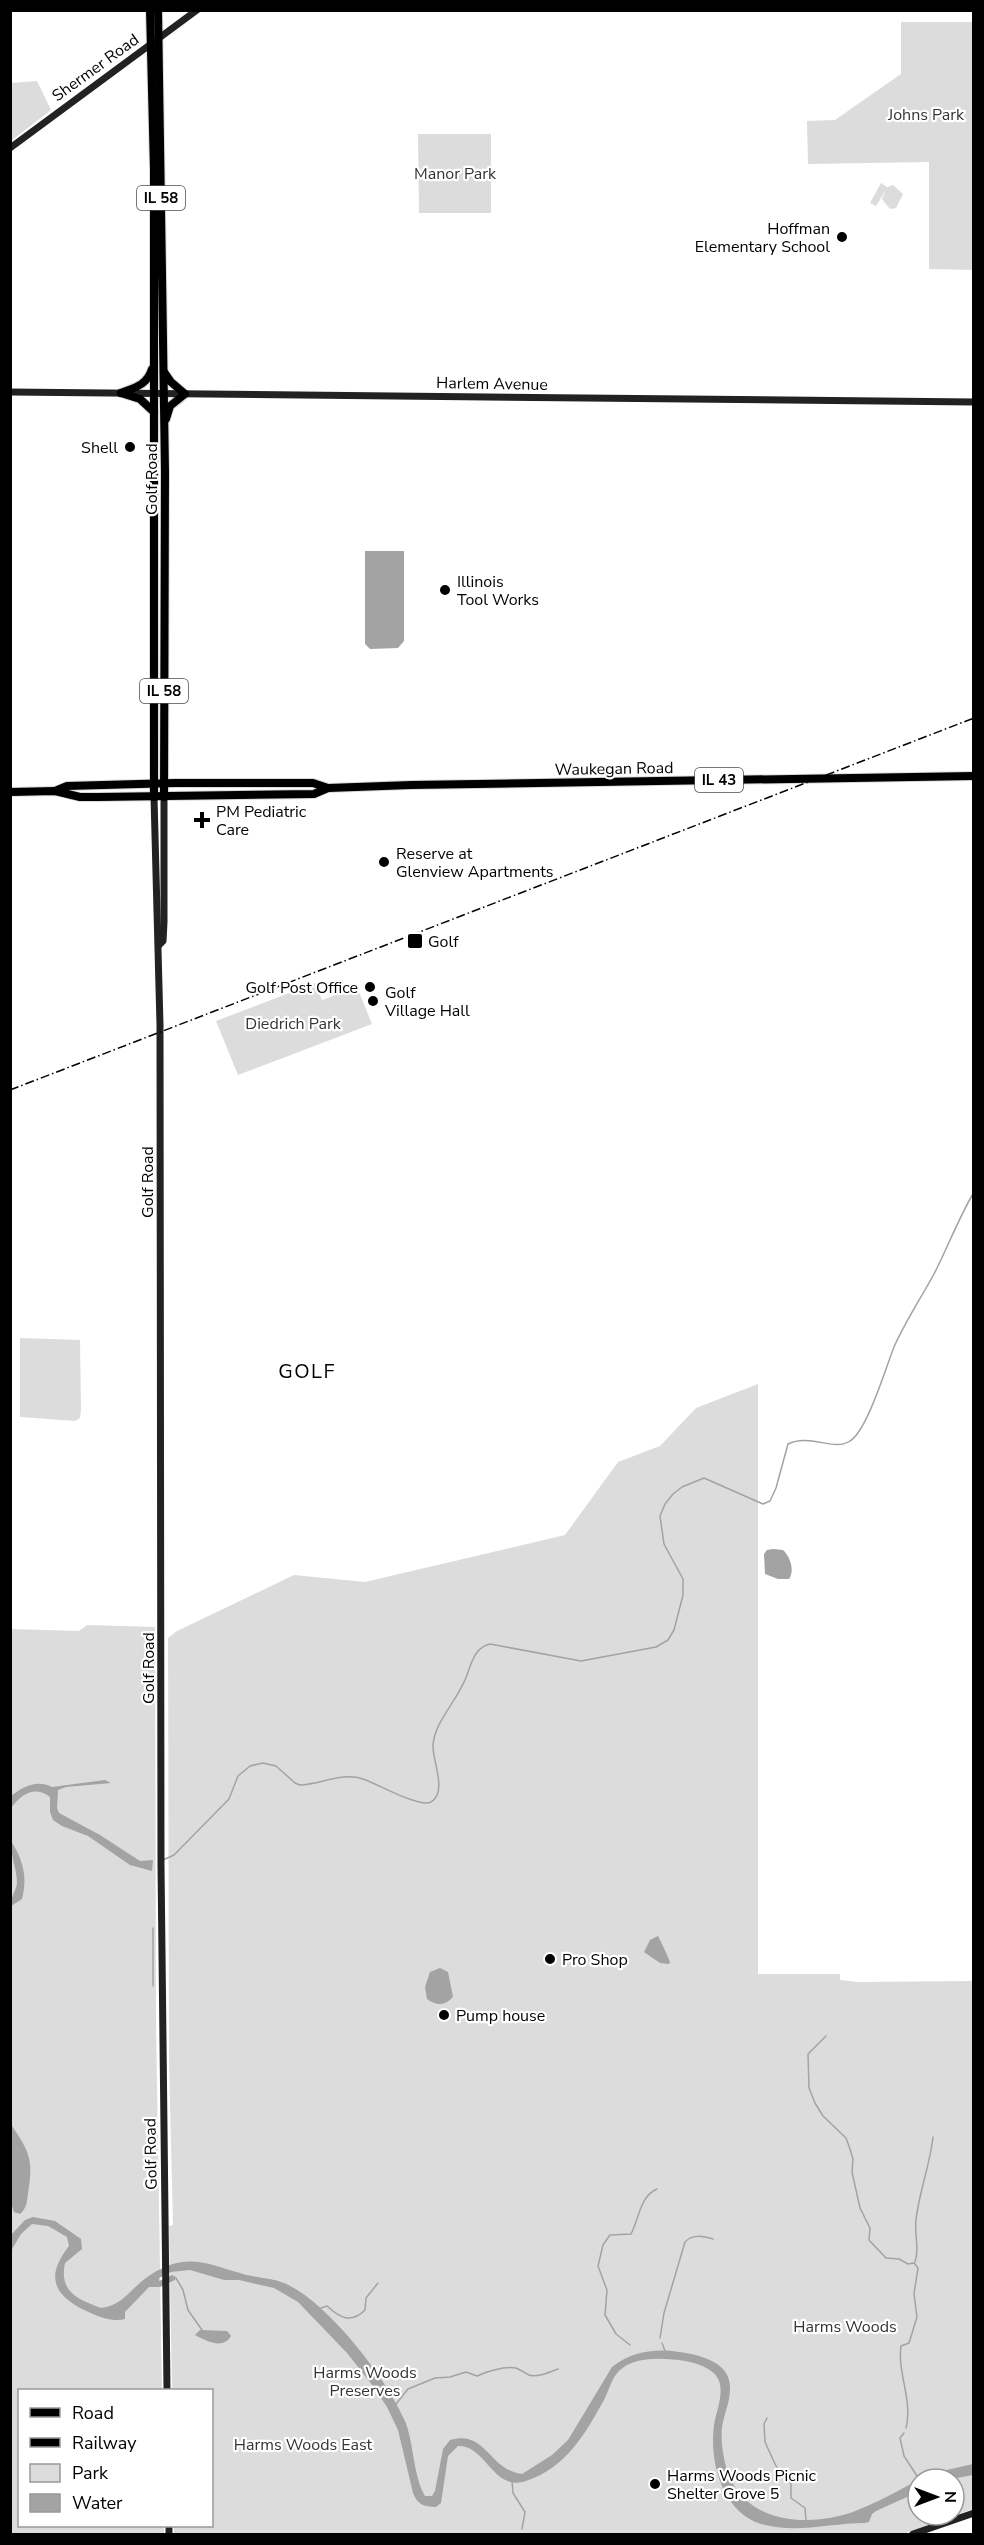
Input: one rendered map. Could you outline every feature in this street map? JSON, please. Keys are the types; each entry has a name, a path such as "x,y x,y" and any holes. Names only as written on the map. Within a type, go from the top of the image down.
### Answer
{"main road":[{"name":"Golf Road","path":"150,10 154,362 154,797 156,939 159,945 161,1866 167,2389"},
{"name":"Golf Road","path":"158,10 164,425 164,922 163,941 159,945"},
{"name":"Shermer Road","path":"10,148 197,10"},
{"path":"121,393 142,385 149,378 154,362"},
{"path":"163,371 184,394 170,406 164,425"},
{"name":"Harlem Avenue","path":"10,392 974,402"},
{"path":"121,393 140,399 154,412"},
{"name":"Waukegan Road","path":"154,783 313,783 328,788 974,776"},
{"name":"IL 43","path":"55,791 68,786 154,783"},
{"name":"Waukegan Road","path":"154,797 314,794 328,788"},
{"name":"IL 43","path":"10,792 55,791 80,797 154,797"},
{"path":"913,2535 974,2513"}],"green space":[{"name":"Johns Park","path":"901,22 973,22 973,270 929,269 929,162 808,164 807,121 835,120 901,74"},
{"path":"37,81 51,110 11,141 11,83"},
{"name":"Manor Park","path":"418,134 491,134 491,213 419,213"},
{"path":"881,183 887,187 893,185 903,194 896,208 890,209 882,199 886,190 876,206 870,203"},
{"name":"Diedrich Park","path":"315,983 322,1000 357,987 372,1024 238,1075 216,1021"},
{"path":"20,1338 80,1340 80,1418 75,1421 20,1417"},
{"path":"758,1384 758,1974 840,1974 840,1980 857,1982 973,1981 973,2509 966,2512 966,2467 906,2467 906,2527 923,2527 903,2534 174,2534 174,2527 213,2527 213,2389 172,2389 169,2226 173,2225 169,2064 168,1638 177,1631 294,1575 365,1582 565,1535 618,1462 660,1446 696,1408"},
{"path":"87,1625 155,1627 156,2023 162,2389 18,2389 18,2527 164,2527 164,2534 11,2534 11,1629 79,1631"}],"water":[{"path":"365,551 404,551 404,641 398,648 370,649 365,644"},
{"path":"767,1550 783,1550 788,1556 792,1568 789,1579 778,1579 765,1574 764,1554"},
{"path":"105,1780 111,1783 66,1787 58,1790 59,1813 100,1835 140,1861 153,1860 152,1871 130,1865 88,1836 53,1820 50,1812 50,1797 44,1793 28,1793 11,1808 11,1796 30,1785 41,1784 52,1787"},
{"path":"11,1841 19,1855 25,1883 22,1899 11,1906 17,1883"},
{"path":"658,1936 670,1961 668,1964 660,1963 644,1952 650,1940"},
{"path":"440,1968 448,1972 453,1997 441,2004 427,1999 425,1987 430,1972"},
{"path":"10,2123 26,2148 30,2163 27,2202 20,2214 14,2212 11,2203"},
{"path":"33,2217 55,2221 81,2239 82,2249 65,2263 67,2288 77,2297 101,2308 119,2302 142,2281 156,2272 171,2265 190,2261 284,2283 301,2292 319,2306 354,2343 385,2384 405,2421 418,2479 425,2496 432,2496 435,2491 443,2449 450,2440 462,2438 472,2440 502,2465 522,2474 552,2455 568,2440 612,2367 626,2358 648,2351 672,2351 712,2361 719,2365 728,2377 730,2390 722,2427 724,2458 730,2477 739,2493 752,2505 783,2518 801,2520 839,2516 879,2501 906,2486 906,2497 876,2511 869,2522 865,2523 787,2528 761,2524 748,2518 736,2509 728,2497 716,2469 713,2439 721,2392 717,2377 710,2370 695,2363 660,2359 634,2362 620,2370 582,2436 564,2458 553,2467 526,2481 515,2483 497,2474 476,2453 458,2446 448,2456 441,2503 436,2507 425,2505 417,2500 413,2493 398,2430 387,2407 347,2353 298,2302 274,2288 239,2280 224,2280 190,2270 171,2272 159,2278 159,2281 172,2275 176,2277 175,2280 160,2287 149,2287 125,2312 125,2319 113,2320 100,2317 70,2302 57,2287 56,2269 69,2246 67,2237 48,2226 32,2224 21,2234 11,2251 11,2235 25,2220"},
{"path":"200,2330 227,2331 231,2336 224,2343 214,2343 195,2335"},
{"path":"973,2464 973,2475 966,2476 966,2467 960,2467"}],"waterway":[{"path":"163,1860 174,1855 229,1799 238,1776 250,1766 263,1763 276,1766 300,1785 355,1777 417,1802 431,1802 436,1797 439,1784 433,1751 438,1727 463,1684 474,1657 485,1646 490,1644 581,1661 656,1647 668,1640 674,1630 683,1595 683,1579 664,1544 660,1516 665,1504 682,1487 704,1478 763,1504 770,1501 776,1488 788,1444 805,1440 837,1445 850,1441 856,1435 869,1412 898,1338 934,1274 974,1192"},
{"path":"153,1928 153,1986"},
{"path":"826,2036 808,2054 809,2088 823,2116 846,2138 853,2159 852,2172 860,2208 870,2228 869,2240 886,2258 899,2259 908,2264 914,2263 918,2268 914,2294 917,2317 909,2343 901,2346 900,2356 908,2407 906,2428"},
{"path":"915,2262 917,2210 933,2137"},
{"path":"630,2345 616,2334 605,2315 607,2290 598,2266 603,2245 610,2235 631,2234 643,2202 651,2192 657,2189"},
{"path":"660,2338 664,2313 685,2242 694,2237 713,2239"},
{"path":"176,2278 183,2290 188,2310 202,2330"},
{"path":"321,2308 327,2306 336,2314 346,2318 355,2317 365,2310 366,2298 378,2283"},
{"path":"662,2343 665,2351"},
{"path":"396,2404 408,2389 435,2378 450,2377 466,2372 477,2376 506,2368 516,2368 536,2376 558,2369"},
{"path":"767,2418 764,2424 765,2442 776,2466 791,2484 791,2498 805,2508 806,2520"},
{"path":"904,2433 900,2438 904,2456 911,2467"},
{"path":"512,2481 513,2493 525,2512 522,2529"}],"railway":[{"path":"10,1090 974,718"}],"place":[{"name":"Hoffman Elementary School","path":"842,237"},
{"name":"Shell","path":"130,447"},
{"name":"Illinois Tool Works","path":"445,590"},
{"name":"PM Pediatric Care","path":"202,820"},
{"name":"Reserve at Glenview Apartments","path":"384,862"},
{"name":"Golf","path":"415,941"},
{"name":"Golf Post Office","path":"370,987"},
{"name":"Golf Village Hall","path":"373,1001"},
{"name":"Pro Shop","path":"550,1959"},
{"name":"Pump house","path":"444,2015"},
{"name":"Harms Woods Picnic Shelter Grove 5","path":"655,2484"}],"district":[{"name":"GOLF","path":"307,1371"}],"park label":[{"name":"Harms Woods","path":"845,2326"},
{"name":"Harms Woods Preserves","path":"365,2381"},
{"name":"Harms Woods East","path":"303,2444"}]}
